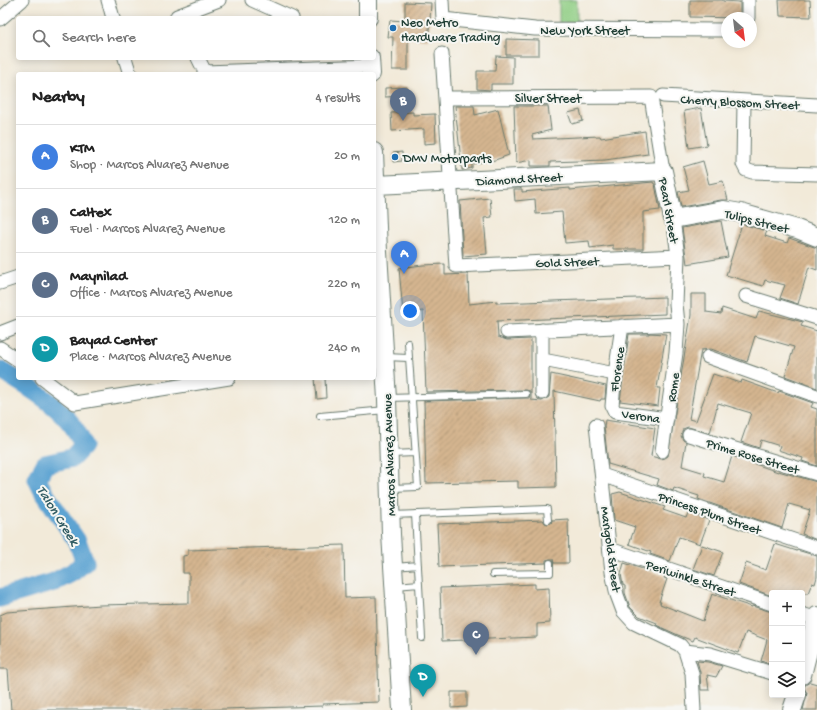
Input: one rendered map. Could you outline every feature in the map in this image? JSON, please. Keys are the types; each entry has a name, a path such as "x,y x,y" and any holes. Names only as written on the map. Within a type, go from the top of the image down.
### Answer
{"main road":[{"path":"368,0 368,16"},
{"name":"Diamond Street","path":"376,195 450,181 663,171"},
{"name":"Pearl Street","path":"663,171 673,219"},
{"name":"Tulips Street","path":"673,219 723,210 741,213 797,229 817,237"},
{"name":"Marcos Alvarez Avenue","path":"376,238 378,325 385,357 390,515 402,710"},
{"path":"804,662 813,617"},
{"path":"792,710 796,698"}],"street":[{"path":"0,19 22,0"},
{"path":"108,0 112,16"},
{"path":"177,16 219,0"},
{"path":"252,0 288,16"},
{"name":"New York Street","path":"442,0 443,19 535,29 721,30"},
{"path":"748,0 748,12"},
{"path":"442,54 450,181"},
{"path":"126,60 129,72"},
{"path":"199,60 205,72 305,63 371,66"},
{"name":"Silver Street","path":"445,98 657,96"},
{"name":"Cherry Blossom Street","path":"657,96 817,105"},
{"name":"Pearl Street","path":"657,96 663,171"},
{"path":"744,102 743,164 746,170 752,172 817,174"},
{"name":"Gold Street","path":"450,181 456,266 678,256"},
{"name":"Pearl Street","path":"673,219 678,256 676,304 678,324"},
{"path":"0,283 16,278"},
{"path":"746,296 817,318"},
{"path":"507,332 678,324"},
{"name":"Rome","path":"662,451 676,353 678,324"},
{"name":"Florence","path":"615,412 612,406 622,326"},
{"path":"0,333 16,327"},
{"path":"542,330 542,393"},
{"path":"0,348 16,359"},
{"path":"708,357 817,396"},
{"path":"543,360 615,374"},
{"path":"45,380 75,403 217,380"},
{"name":"Verona","path":"615,412 667,419"},
{"name":"Marigold Street","path":"596,425 612,572 617,595 623,611 634,623 680,645 685,652"},
{"name":"Prime Rose Street","path":"689,435 817,474"},
{"name":"Princess Plum Street","path":"602,475 817,548"},
{"name":"Periwinkle Street","path":"610,550 769,603"},
{"path":"694,710 692,673 685,652 710,654 769,672"}],"lane":[{"path":"390,488 418,487 408,343"},
{"path":"385,357 408,358"},
{"path":"320,416 387,404 411,398 526,394"},
{"path":"389,454 415,453"},
{"path":"390,515 547,509 548,520"},
{"path":"415,514 422,638"},
{"path":"493,574 550,573 550,563"},
{"path":"393,567 418,565"},
{"path":"394,586 419,584"}],"green space":[{"path":"559,0 577,0 577,22 559,23"}],"building":[{"path":"690,0 723,0 740,2 740,12 721,12 721,18 690,17"},
{"path":"779,0 810,0 811,17 780,16"},
{"path":"405,2 431,3 428,40 408,38 408,70 392,70 393,37 388,37 390,20 405,21"},
{"path":"506,39 539,40 539,55 506,55"},
{"path":"496,56 513,57 513,84 491,84 491,90 477,89 477,71 495,71"},
{"path":"407,87 408,96 385,97 385,88"},
{"path":"455,106 474,106 475,115 498,109 509,155 495,160 472,164 472,168 462,170"},
{"path":"514,106 548,106 551,130 532,135 533,139 600,136 601,138 645,131 648,154 605,160 550,162 550,166 531,166 531,160 516,163"},
{"path":"701,108 707,145 689,148 684,111"},
{"path":"580,110 583,121 572,124 568,113"},
{"path":"413,112 413,115 435,114 436,143 424,144 424,129 392,131 391,113"},
{"path":"402,152 402,161 393,162 393,153"},
{"path":"703,161 709,184 723,181 728,200 681,207 678,192 689,190 683,167"},
{"path":"653,182 655,184 660,210 643,212 643,249 613,249 613,245 590,248 589,241 565,243 562,212 536,214 535,199 515,201 514,189 522,189 522,192 570,188 570,190"},
{"path":"490,198 492,217 484,218 487,254 463,256 460,201"},
{"path":"721,221 728,257 687,264 682,228"},
{"path":"742,224 767,231 765,236 787,243 789,238 817,248 817,270 809,267 798,304 780,298 785,285 765,280 763,286 726,275"},
{"path":"445,264 445,275 468,274 469,304 497,301 497,303 665,297 665,314 497,321 498,337 507,340 531,339 531,400 542,401 549,397 551,374 606,386 605,399 601,399 600,401 554,391 556,487 518,488 518,481 426,483 424,401 529,398 530,394 530,391 526,390 426,392 423,311 403,313 399,268"},
{"path":"691,294 706,294 706,312 721,314 722,308 756,319 759,311 803,322 801,326 817,331 817,388 785,376 794,347 755,336 747,362 711,349 701,350 689,419 696,421 713,374 741,383 742,380 778,393 779,391 813,403 811,407 817,409 817,466 802,461 803,458 778,450 780,446 761,440 759,448 741,442 751,413 718,403 710,433 688,427 683,429 681,436 686,442 682,466 705,473 704,476 724,482 732,456 778,472 817,482 817,540 802,534 810,510 789,504 782,528 698,499 699,496 674,488 673,491 657,485 659,479 608,464 604,426 605,420 655,428 651,456 661,459 668,456 691,315"},
{"path":"629,334 666,334 657,388 660,388 658,406 620,401"},
{"path":"315,380 325,380 326,398 317,399"},
{"path":"620,492 665,507 663,510 686,518 688,513 709,520 700,544 679,537 670,561 629,544 635,527 614,520 612,494"},
{"path":"568,519 569,563 554,563 553,559 550,559 546,560 546,563 439,567 437,524 543,520 548,524 551,523 552,520"},
{"path":"775,544 817,556 817,577 815,584 812,583 808,593 805,593 805,590 769,590 769,595 739,584 746,563 766,570"},
{"path":"344,545 345,598 376,597 379,702 323,704 323,706 191,710 11,710 8,669 0,669 0,615 7,612 100,605 189,603 189,573 183,573 183,556 188,555 188,550"},
{"path":"702,545 723,552 714,576 693,569"},
{"path":"624,563 665,576 664,578 667,579 659,602 661,602 660,604 703,621 712,594 769,611 769,664 761,661 767,640 746,632 738,653 695,637 693,641 656,625 657,623 639,616 630,607 621,574"},
{"path":"535,584 535,589 549,588 550,623 537,624 537,637 442,641 440,588"},
{"path":"697,661 722,666 716,677 707,675 709,690 701,690 700,672"},
{"path":"810,682 817,684 817,710 803,710 807,693 805,685"},
{"path":"451,692 467,692 467,707 451,708"}],"waterway":[{"name":"Talon Creek","path":"0,370 16,379"},
{"name":"Talon Creek","path":"0,598 54,582 73,572 85,562 77,541 43,491 37,479 45,464 72,458 83,446 78,434 60,411 17,380"}],"place":[{"name":"Neo Metro Hardware Trading","path":"393,28"},
{"name":"Caltex","path":"403,121"},
{"name":"DMV Motorparts","path":"395,157"},
{"name":"KTM","path":"404,274"},
{"name":"Maynilad","path":"476,655"},
{"name":"Bayad Center","path":"423,697"}]}
